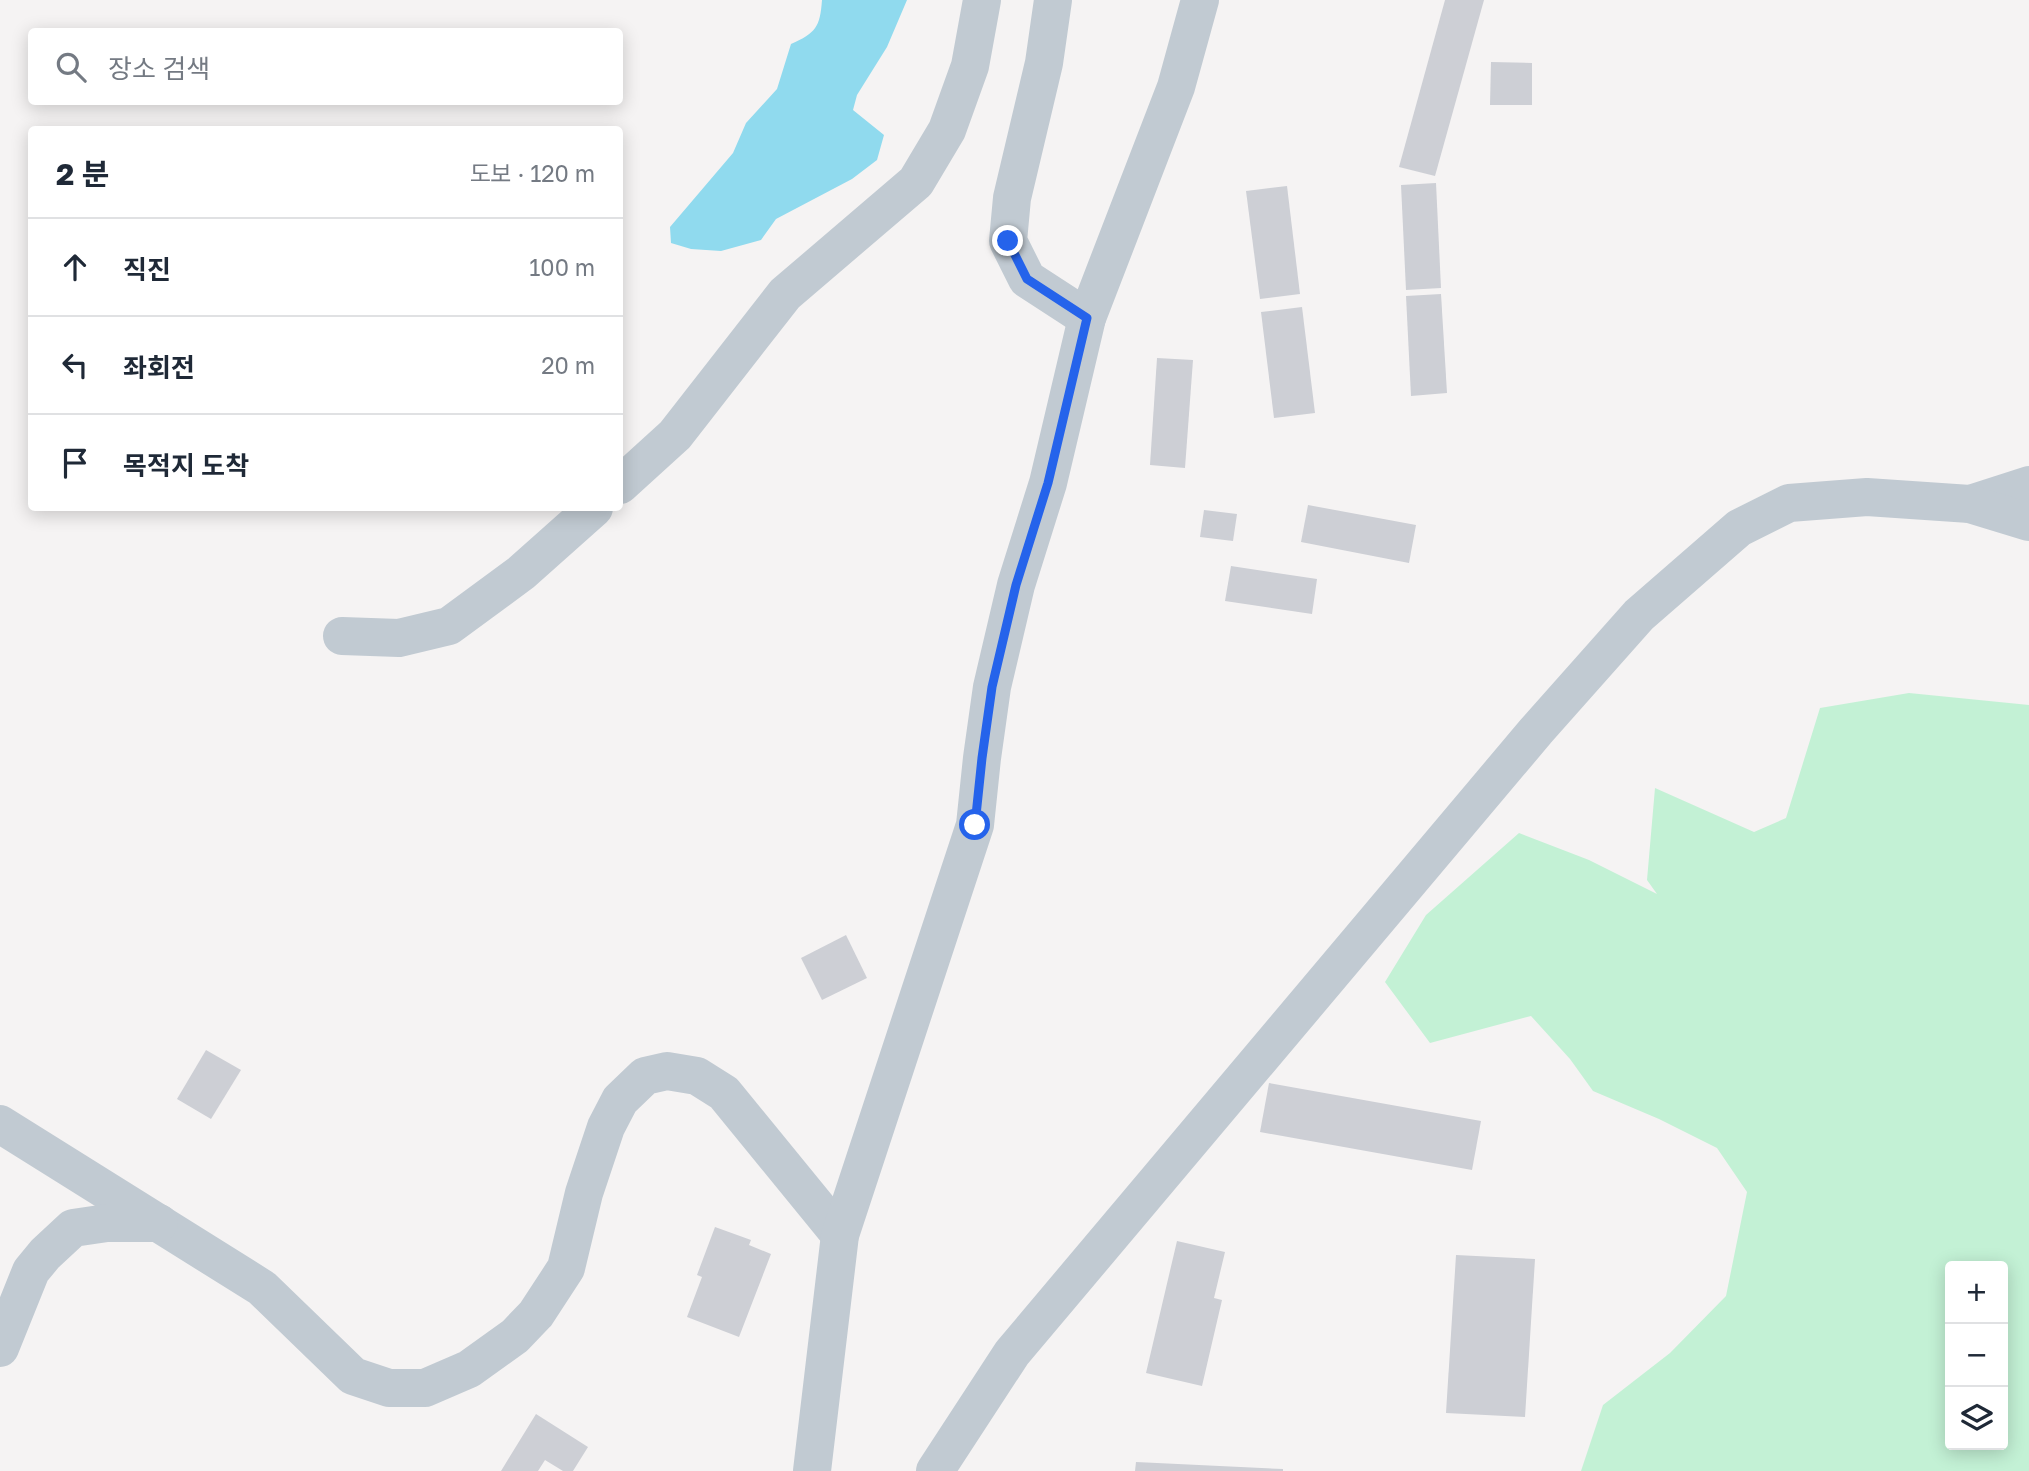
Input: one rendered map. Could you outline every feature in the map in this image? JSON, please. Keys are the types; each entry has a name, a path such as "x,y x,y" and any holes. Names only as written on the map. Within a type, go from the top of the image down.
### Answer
{"street":[{"path":"623,482 675,435 785,294 916,182 947,130 966,78 982,0"},
{"path":"1053,0 1044,63 1012,198 1008,241 1027,279 1087,318"},
{"path":"812,1471 840,1235 975,825 992,687 1016,585 1048,483 1087,318 1176,87 1200,0"},
{"path":"1970,504 2029,485"},
{"path":"935,1471 1012,1353 1536,731 1639,615 1738,528 1789,503 1867,497 1970,504 2029,522"},
{"path":"342,636 399,638 450,626 521,573 591,511"},
{"path":"0,1124 262,1288 353,1376 389,1388 425,1388 469,1369 515,1336 536,1314 566,1268 584,1194 606,1127 620,1100 645,1076 667,1071 697,1076 724,1093 840,1235"},
{"path":"0,1348 31,1270 73,1228 107,1223 159,1223"}],"green space":[{"path":"1909,693 2029,705 2029,1471 1581,1471 1603,1405 1670,1353 1726,1296 1747,1192 1717,1148 1659,1119 1593,1091 1570,1059 1531,1016 1430,1043 1385,982 1426,915 1519,833 1589,860 1657,894 1647,880 1655,788 1754,832 1786,818 1820,708"}],"water":[{"path":"822,0 907,0 887,47 857,95 853,110 884,135 877,160 852,179 776,219 761,240 721,251 691,249 671,243 670,227 733,153 746,123 777,89 791,44 815,28 820,17"}],"building":[{"path":"1445,0 1484,0 1435,176 1399,167"},
{"path":"1491,62 1532,63 1532,105 1490,105"},
{"path":"1436,183 1441,288 1406,290 1401,185"},
{"path":"1287,186 1300,294 1260,299 1246,191"},
{"path":"1441,294 1447,393 1411,396 1406,296"},
{"path":"1302,307 1315,413 1274,418 1261,312"},
{"path":"1157,358 1193,360 1185,468 1150,465"},
{"path":"1308,505 1416,525 1409,563 1301,542"},
{"path":"1204,510 1237,514 1233,541 1200,537"},
{"path":"1231,566 1317,579 1312,614 1225,601"},
{"path":"846,935 867,978 822,1000 801,958"},
{"path":"206,1050 241,1070 211,1119 177,1099"},
{"path":"1269,1083 1481,1121 1472,1170 1260,1132"},
{"path":"715,1227 751,1240 749,1245 771,1254 739,1337 687,1317 702,1277 697,1275"},
{"path":"1177,1241 1225,1252 1214,1298 1222,1300 1202,1386 1146,1373"},
{"path":"1456,1255 1535,1259 1525,1417 1446,1413"},
{"path":"536,1414 588,1447 573,1471 563,1471 545,1460 538,1471 501,1471"},
{"path":"1136,1462 1283,1469 1283,1471 1135,1471"}],"route":[{"path":"975,825 992,687 1016,585 1048,483 1087,318 1027,279 1008,241"}]}
